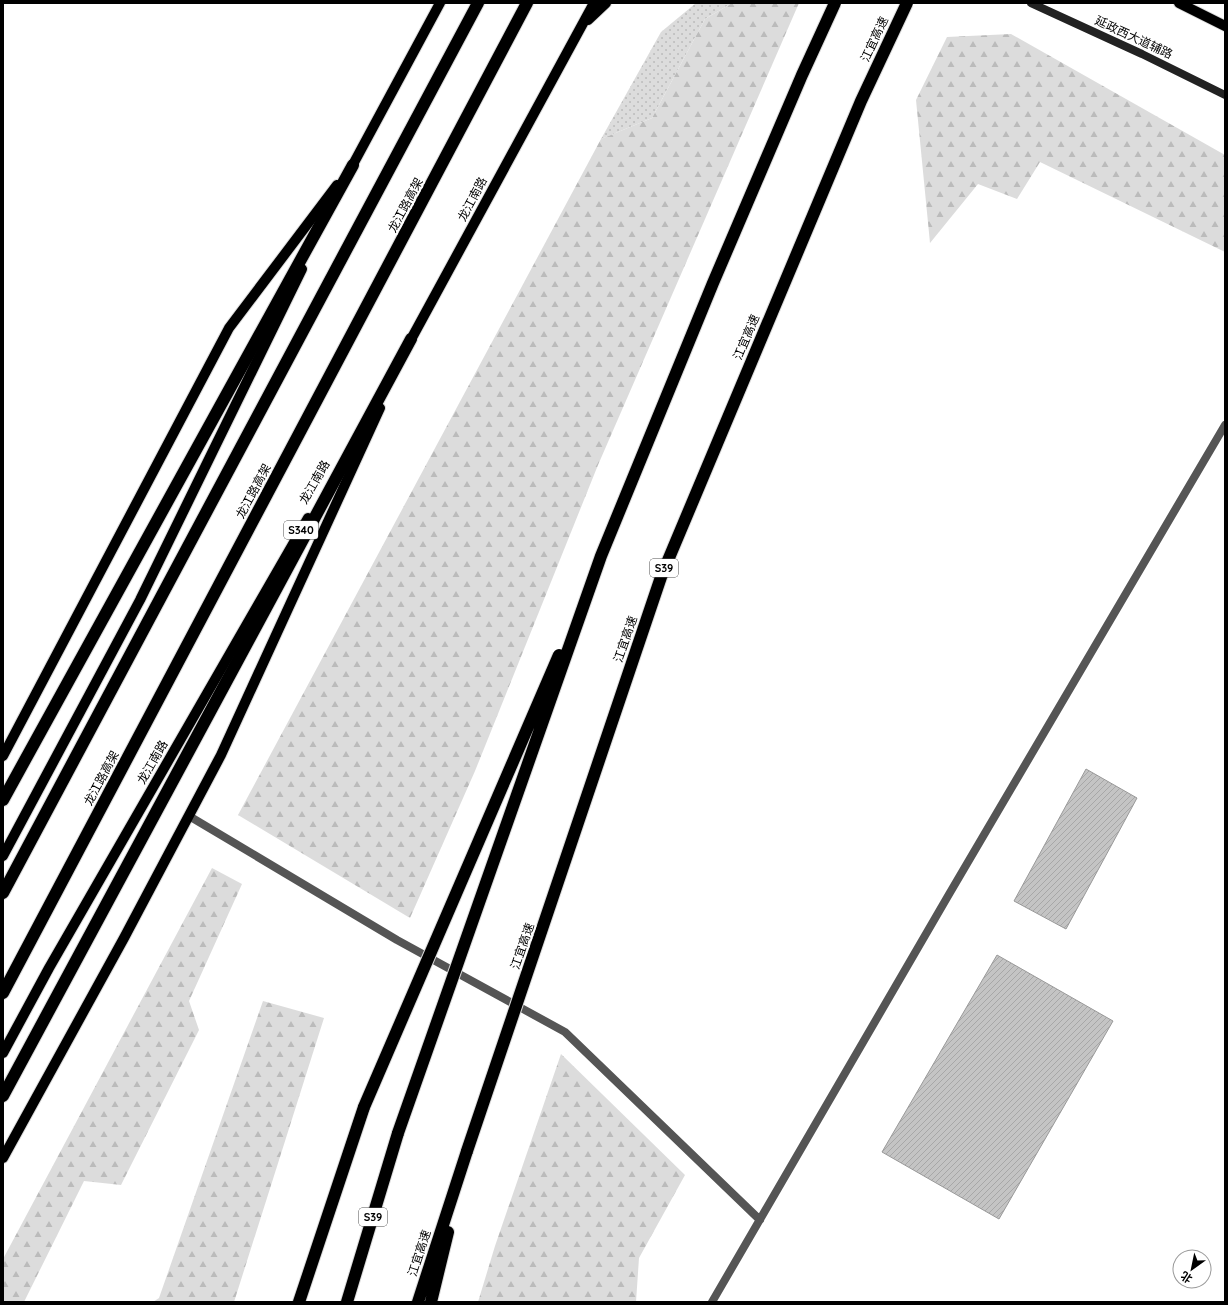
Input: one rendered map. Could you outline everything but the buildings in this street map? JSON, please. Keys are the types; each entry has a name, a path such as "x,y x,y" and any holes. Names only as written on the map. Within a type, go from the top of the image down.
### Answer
{"highway":[{"path":"3,893 478,3"},
{"name":"龙江路高架","path":"3,993 528,3"},
{"name":"S39","path":"347,1302 398,1133 601,556 713,282 802,75 836,3"},
{"name":"江宜高速","path":"418,1302 661,577 861,101 907,3"},
{"path":"3,800 353,165"},
{"path":"3,1096 411,339"},
{"path":"299,1302 364,1107 601,556"},
{"path":"431,1302 468,1151"}],"main road":[{"path":"3,856 140,600 353,165 440,3"},
{"name":"龙江南路","path":"3,1053 49,968 411,339 579,28 594,3"},
{"path":"579,28 606,3"},
{"path":"1179,3 1225,26"},
{"path":"3,756 229,328 353,165"},
{"path":"3,1158 221,755 411,339"}],"street":[{"name":"延政西大道辅路","path":"1031,3 1142,54 1225,95"},
{"path":"712,1302 948,896 1225,425"},
{"path":"189,816 397,940 565,1032 760,1220"}],"green space":[{"path":"696,3 732,3 705,19 652,118 601,139 661,32"},
{"path":"732,3 799,3 598,465 475,771 410,918 238,815 601,139 652,118 705,19"},
{"path":"1011,34 1225,155 1225,252 1040,162 1017,199 978,184 930,243 916,100 947,37"},
{"path":"212,868 242,884 189,1001 199,1030 121,1185 84,1181 24,1302 3,1302 3,1259"},
{"path":"263,1001 324,1018 234,1302 153,1302 159,1298"},
{"path":"561,1054 685,1175 639,1258 636,1302 478,1302 495,1246"}]}
